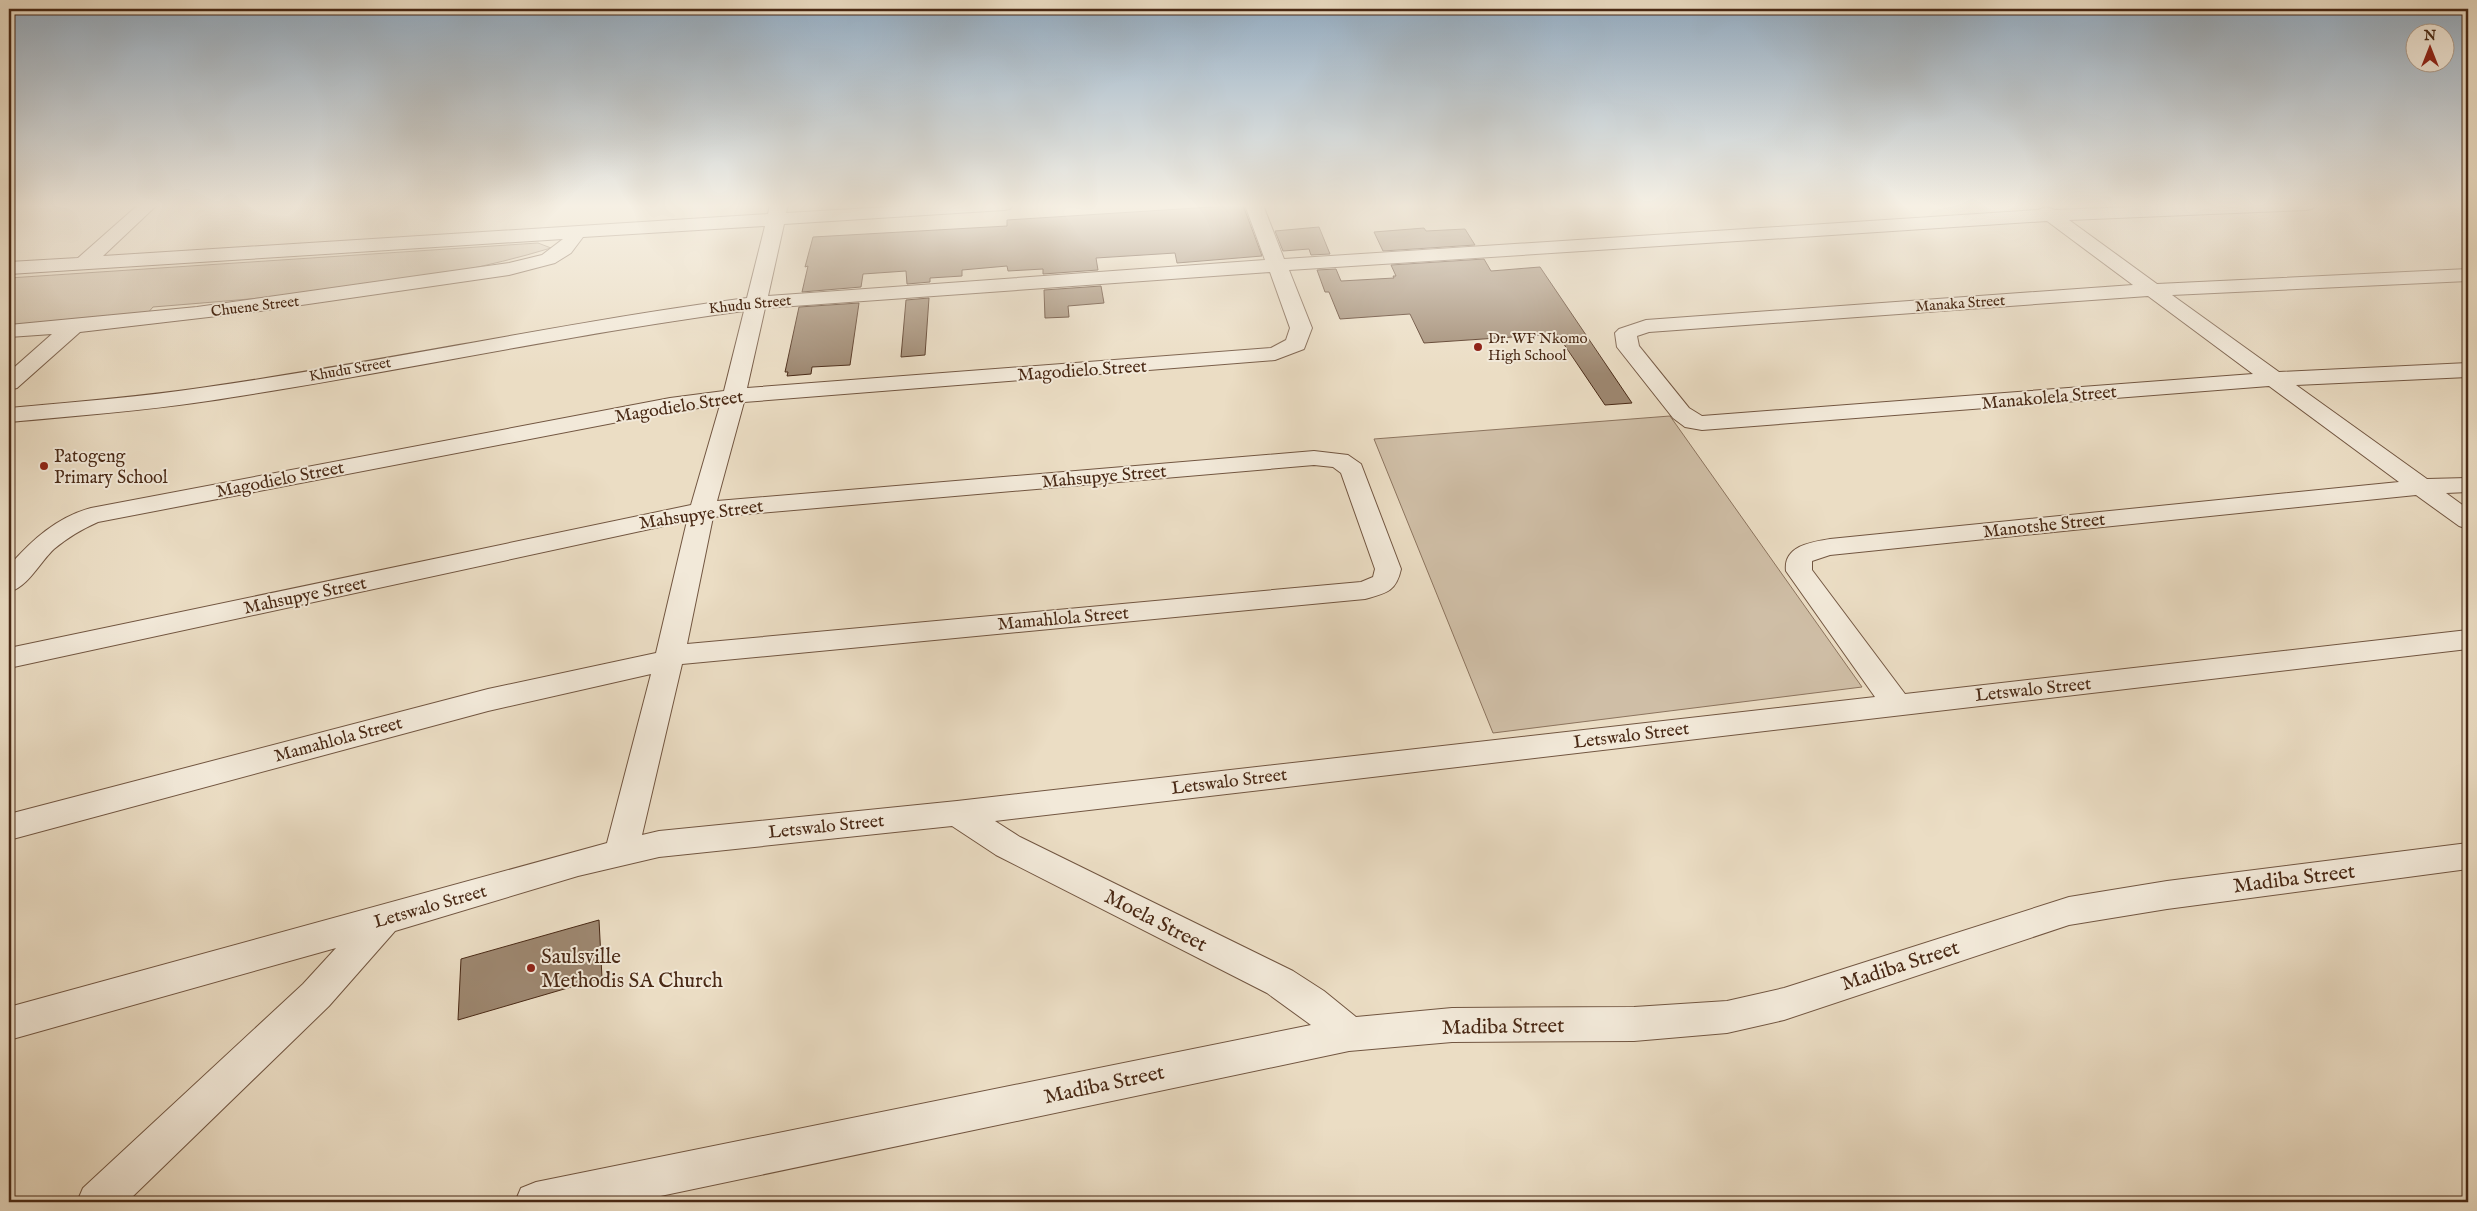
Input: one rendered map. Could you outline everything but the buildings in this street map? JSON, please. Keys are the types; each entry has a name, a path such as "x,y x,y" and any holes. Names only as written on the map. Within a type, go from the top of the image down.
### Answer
{"street":[{"path":"9,268 108,262"},
{"name":"Chuene Street","path":"9,331 74,326 267,305 509,269 538,262"},
{"path":"621,852 669,658 702,510 734,396 766,262"},
{"name":"Magodielo Street","path":"9,584 48,538 73,522 91,516 660,407 734,396 1275,354 1296,344 1302,328 1278,262"},
{"name":"Khudu Street","path":"9,415 124,405 208,394 666,315 756,303 1327,262"},
{"path":"2112,262 2468,521"},
{"name":"Manaka Street","path":"1652,376 1626,342 1626,333 1637,327 2150,290 2468,276"},
{"path":"9,383 74,326"},
{"name":"Manakolela Street","path":"1652,376 1687,419 1693,422 1712,424 2271,379 2468,370"},
{"name":"Mahsupye Street","path":"9,658 702,510 1314,458 1339,460 1352,469 1370,517"},
{"name":"Manotshe Street","path":"1896,704 1799,571 1797,564 1800,557 1806,552 1830,547 2422,487 2468,485"},
{"name":"Mamahlola Street","path":"9,827 479,702 669,658 1365,590 1385,582 1388,576 1387,562 1370,517"},
{"name":"Letswalo Street","path":"9,1023 621,852 698,838 957,813 2468,640"},
{"name":"Moela Street","path":"957,813 1008,846 1280,982 1311,1002 1349,1034"},
{"name":"Madiba Street","path":"536,1202 1349,1034 1452,1025 1644,1024 1728,1017 1784,1004 2033,921 2069,911 2167,895 2468,856"},
{"path":"98,1202 310,1002 383,920"}],"shaded area":[{"path":"258,262 501,262 454,272 354,288 153,307 146,315 9,325 9,278"},
{"path":"1670,416 1862,687 1493,733 1374,439"}],"place":[{"name":"Dr. WF Nkomo High School","path":"1478,347"},
{"name":"Patogeng Primary School","path":"44,466"},
{"name":"Saulsville Methodis SA Church","path":"531,968"}]}
